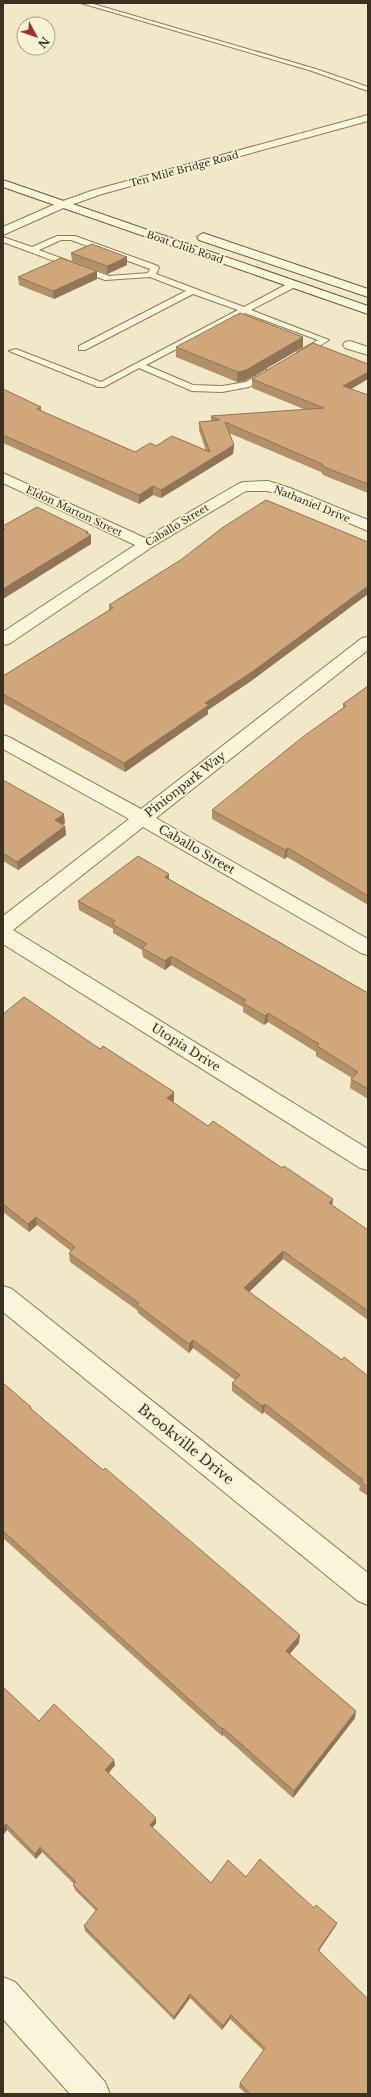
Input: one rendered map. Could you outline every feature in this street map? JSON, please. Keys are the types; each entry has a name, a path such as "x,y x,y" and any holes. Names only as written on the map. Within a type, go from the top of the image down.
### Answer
{"street":[{"name":"Ten Mile Bridge Road","path":"3,231 64,204 84,197 368,118"},
{"name":"Boat Club Road","path":"3,184 368,310"},
{"path":"63,190 103,204"},
{"name":"Boat Club Road","path":"194,234 368,293"},
{"path":"350,345 368,352"},
{"name":"Eldon Marton Street","path":"3,477 146,544"},
{"name":"Caballo Street","path":"3,640 146,544 229,494 244,487 256,485"},
{"name":"Nathaniel Drive","path":"256,485 285,491 368,526"},
{"name":"Pinionpark Way","path":"3,927 368,642"},
{"name":"Caballo Street","path":"3,742 142,818 368,948"},
{"name":"Utopia Drive","path":"3,934 368,1161"},
{"name":"Brookville Drive","path":"3,1297 368,1591"},
{"path":"3,1994 93,2094"}],"lane":[{"path":"84,3 314,70 368,89"},
{"path":"32,250 60,238 72,238 155,268 151,275"},
{"path":"3,239 108,278 151,275 325,340 290,360"},
{"path":"13,351 101,386 294,284"},
{"path":"82,348 192,291"},
{"path":"139,365 192,388 222,389 249,384 277,368"}],"building":[{"path":"92,244 127,257 107,266 71,253"},
{"path":"61,258 97,271 53,291 18,277"},
{"path":"240,313 303,337 246,370 238,372 176,347"},
{"path":"313,343 368,364 368,372 343,386 368,395 368,484 324,467 322,464 225,422 234,445 161,490 153,486 139,495 3,435 3,389 41,407 37,409 135,452 150,443 156,446 172,436 210,452 199,422 220,420 211,416 324,408 252,379"},
{"path":"266,500 368,542 368,586 252,672 205,703 209,705 124,763 3,694 3,676 113,608 109,605 182,559 222,528"},
{"path":"37,507 88,532 86,533 91,535 3,589 3,530 5,529 3,526"},
{"path":"368,686 368,896 288,848 285,850 212,810 304,736 346,706 343,704"},
{"path":"3,780 64,814 55,820 65,826 17,862 3,853"},
{"path":"138,856 169,874 165,877 368,993 368,1089 351,1079 358,1072 317,1046 319,1044 268,1013 265,1016 243,1003 246,1000 171,956 165,961 142,948 147,944 112,924 115,921 78,901"},
{"path":"24,997 100,1049 103,1046 174,1092 167,1098 208,1126 213,1121 282,1168 284,1166 333,1199 329,1203 368,1230 368,1311 283,1251 244,1288 342,1360 344,1357 368,1376 368,1487 361,1482 363,1480 265,1404 262,1406 232,1383 240,1375 193,1340 189,1344 137,1305 139,1303 69,1253 75,1247 36,1217 28,1224 3,1204 3,1014"},
{"path":"3,1383 103,1470 105,1468 300,1635 286,1651 356,1711 294,1791 223,1728 222,1729 3,1531"},
{"path":"3,1687 39,1721 54,1704 114,1760 105,1770 156,1818 150,1825 211,1883 228,1860 246,1877 260,1859 314,1908 316,1905 337,1923 318,1950 368,1999 368,2094 250,2094 240,2083 265,2048 231,2015 223,2026 190,1994 174,2017 84,1926 97,1909 73,1885 76,1882 40,1847 35,1854 6,1824 3,1827"}]}
